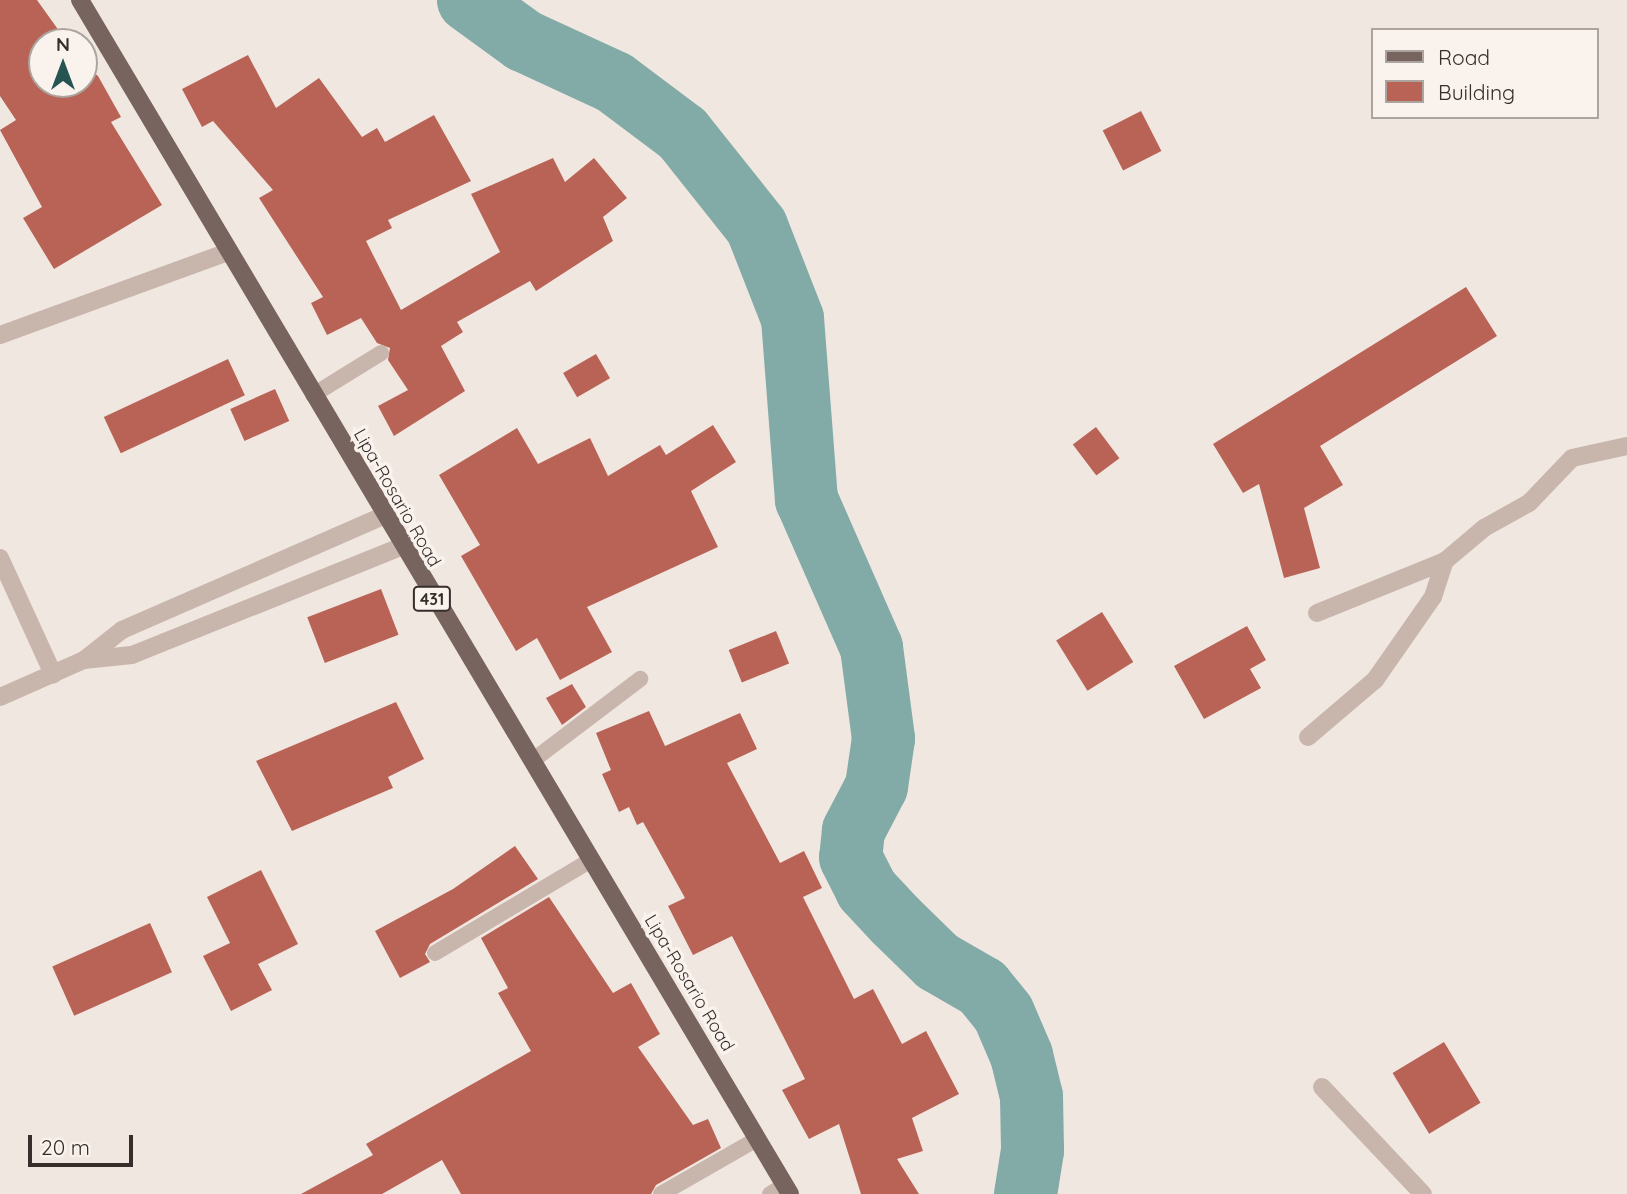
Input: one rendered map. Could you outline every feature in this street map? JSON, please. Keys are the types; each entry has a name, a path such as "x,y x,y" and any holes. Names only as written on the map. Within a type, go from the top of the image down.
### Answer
{"main road":[{"name":"Lipa-Rosario Road","path":"79,0 400,547 532,761 757,1139 782,1191"}],"street":[{"path":"0,335 228,252"},
{"path":"1317,612 1445,561 1484,528 1529,503 1572,458 1627,446"},
{"path":"0,697 84,660 122,630 383,516"},
{"path":"84,660 132,655 400,547"},
{"path":"0,558 53,674"},
{"path":"1308,737 1375,680 1433,597 1445,561"},
{"path":"1322,1087 1423,1194"}],"lane":[{"path":"313,395 381,353"},
{"path":"532,761 640,679"},
{"path":"435,953 591,860"},
{"path":"661,1194 757,1139"}],"building":[{"path":"0,0 37,0 57,28 28,28 28,98 98,98 98,76 121,117 111,122 162,205 54,269 23,218 42,207 0,130 16,120 0,96"},
{"path":"248,55 276,108 319,78 362,137 377,128 385,142 434,115 471,181 388,220 392,228 366,241 401,310 500,252 471,194 553,158 565,182 594,158 627,198 603,217 613,241 536,291 530,281 457,322 463,332 441,346 465,391 394,436 378,406 408,390 388,360 390,348 377,343 361,318 327,335 311,303 323,297 259,198 273,190 213,121 202,127 182,89"},
{"path":"1141,111 1161,151 1123,171 1103,131"},
{"path":"1466,287 1497,336 1320,446 1343,485 1304,508 1320,568 1284,578 1259,484 1243,493 1213,444"},
{"path":"596,354 610,378 577,397 563,373"},
{"path":"228,359 245,395 121,453 104,417"},
{"path":"275,389 289,421 244,441 230,409"},
{"path":"713,425 736,462 691,491 718,547 587,607 612,652 560,680 537,638 516,651 461,556 480,545 439,475 517,428 538,464 590,438 608,476 660,445 666,455"},
{"path":"1096,427 1119,458 1096,476 1073,444"},
{"path":"381,589 399,635 325,663 307,617"},
{"path":"1102,612 1133,662 1087,691 1056,641"},
{"path":"1247,626 1266,660 1250,669 1261,688 1204,719 1174,666"},
{"path":"776,631 789,663 742,683 729,650"},
{"path":"572,684 586,707 562,725 546,698"},
{"path":"396,702 424,759 388,777 393,788 292,831 256,761"},
{"path":"649,711 665,746 740,713 757,749 727,763 780,863 804,851 822,888 803,897 854,999 873,989 902,1044 926,1031 959,1094 912,1118 923,1151 897,1159 919,1194 861,1194 839,1124 809,1139 782,1090 805,1079 732,936 693,955 668,906 685,898 643,822 637,825 629,807 619,812 602,774 611,770 596,733"},
{"path":"515,846 538,879 430,944 425,954 430,962 400,978 375,931 453,889"},
{"path":"261,870 298,944 258,964 272,990 231,1011 203,956 230,943 207,897"},
{"path":"549,897 613,993 631,983 660,1034 638,1047 693,1125 708,1119 721,1148 656,1185 651,1194 461,1194 442,1160 382,1194 301,1194 373,1155 366,1144 531,1051 498,993 508,988 481,938"},
{"path":"150,923 172,972 74,1016 52,967"},
{"path":"1444,1042 1481,1103 1429,1134 1393,1073"}],"waterway":[{"path":"468,0 523,40 614,82 682,133 756,226 792,318 806,499 871,647 883,738 876,786 853,830 850,857 866,889 895,920 937,961 982,987 1003,1013 1021,1055 1031,1096 1032,1150 1025,1194"}]}
